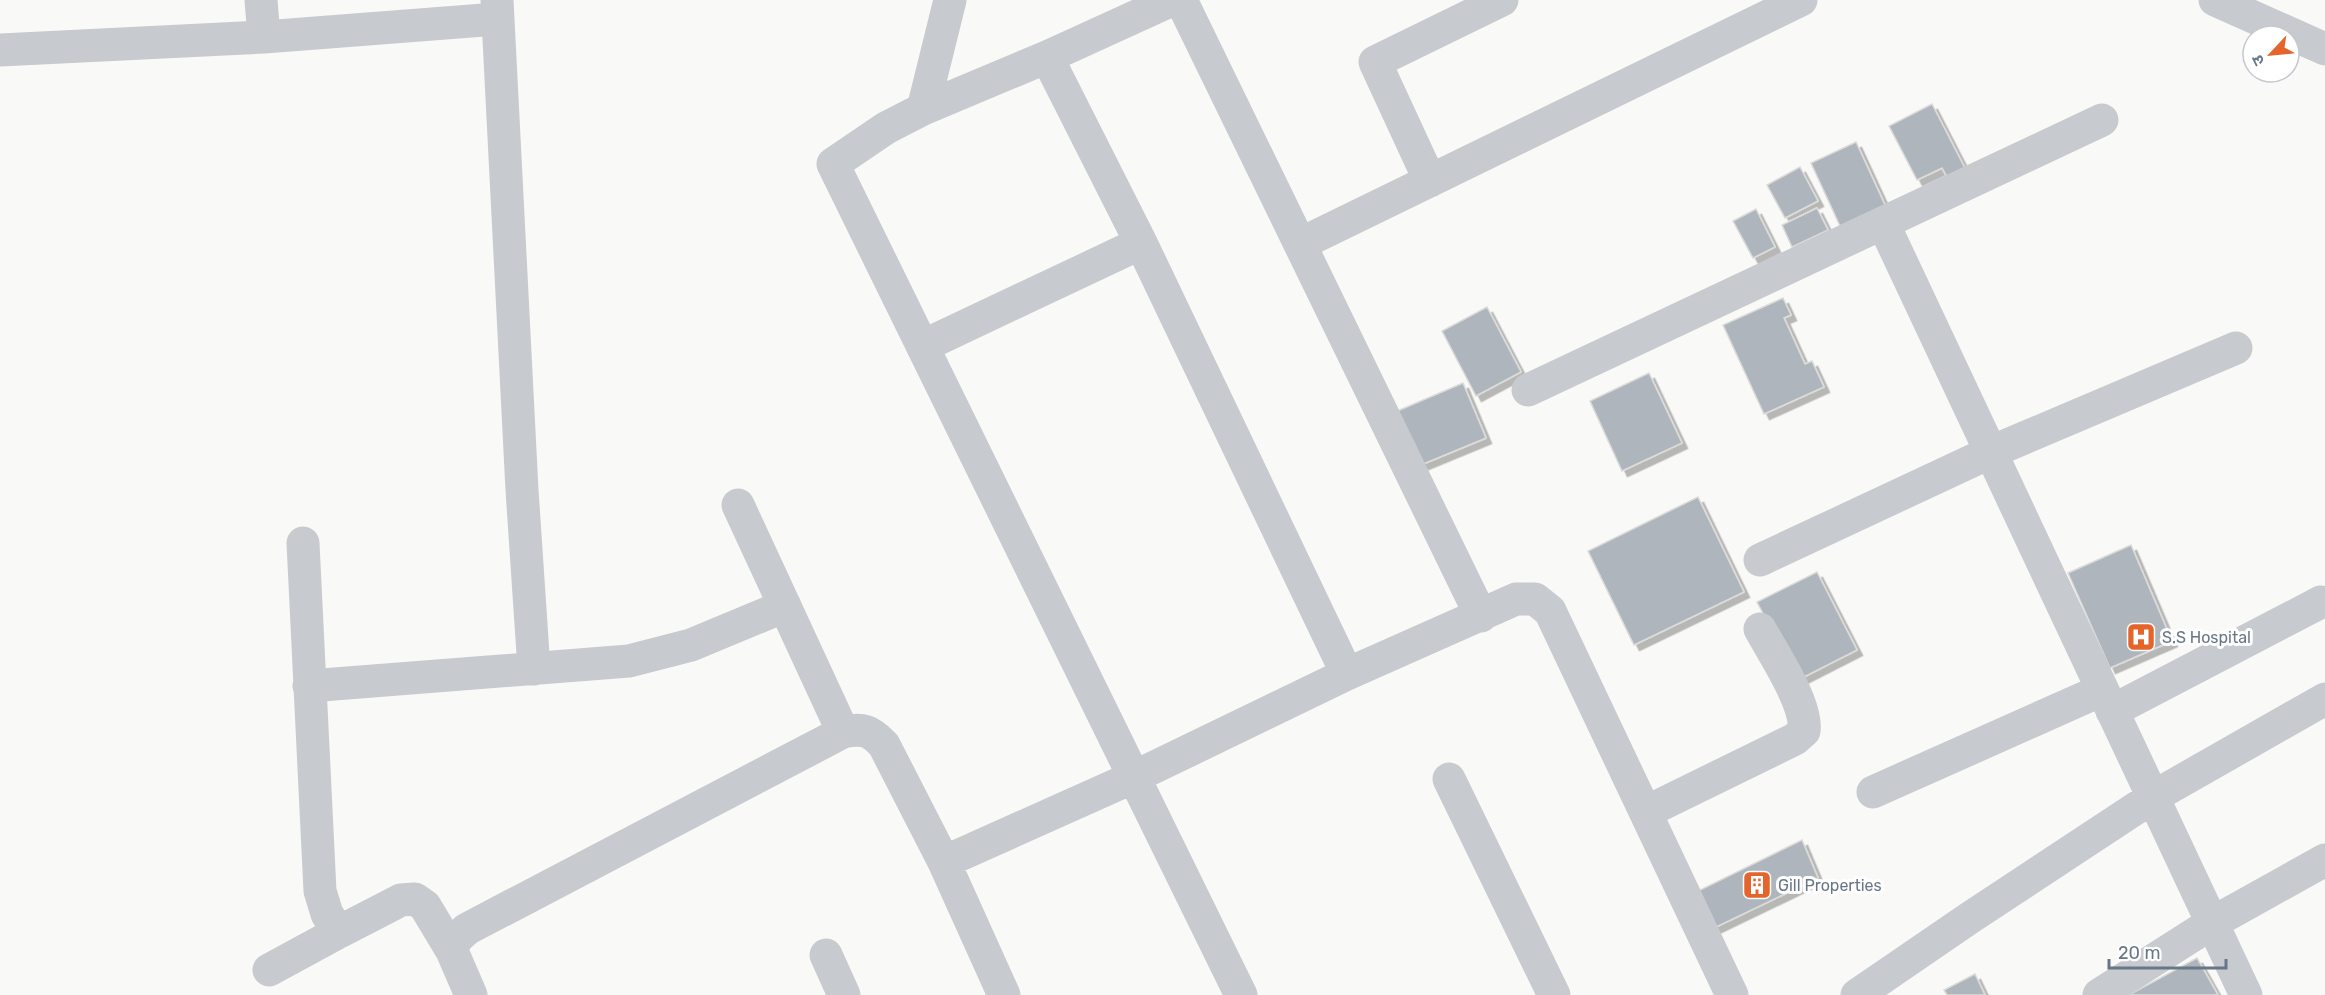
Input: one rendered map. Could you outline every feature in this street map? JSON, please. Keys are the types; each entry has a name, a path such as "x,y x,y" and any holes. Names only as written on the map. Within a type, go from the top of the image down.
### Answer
{"street":[{"path":"261,0 264,37"},
{"path":"922,109 950,0"},
{"path":"1172,0 1047,57 922,109 886,128 833,164 1241,995"},
{"path":"1181,0 1481,616"},
{"path":"1430,181 1375,62 1502,0"},
{"path":"1300,244 1801,0"},
{"path":"2215,0 2325,49"},
{"path":"0,50 264,37 497,10 522,490 534,669"},
{"path":"1047,57 1141,243 1347,674"},
{"path":"1528,390 2102,120"},
{"path":"1883,223 2246,995"},
{"path":"923,346 1141,243"},
{"path":"1761,560 1991,452 2236,348"},
{"path":"738,505 843,732"},
{"path":"303,543 320,891 327,914 339,932"},
{"path":"944,862 1134,777 1347,674 1516,599 1535,599 1550,611 1732,995"},
{"path":"1873,792 2107,700 2321,602"},
{"path":"309,686 629,661 691,645 785,606"},
{"path":"1646,813 1795,739 1804,731 1806,721 1802,706 1760,629"},
{"path":"1874,990 1971,916 2153,797 2325,699"},
{"path":"452,951 456,939 467,929 843,732 858,729 873,734 884,745 944,862 1004,995"},
{"path":"1449,779 1554,995"},
{"path":"2099,995 2212,922 2325,860"},
{"path":"269,970 401,900 415,899 425,906 452,951 471,995"},
{"path":"826,955 844,995"}],"building":[{"path":"1932,104 1970,178 1953,187 1942,168 1917,180 1889,126"},
{"path":"1856,142 1885,205 1840,226 1811,163"},
{"path":"1800,167 1818,201 1785,218 1767,185"},
{"path":"1817,208 1828,230 1792,247 1782,225"},
{"path":"1756,209 1775,247 1753,258 1733,221"},
{"path":"1783,298 1791,315 1784,318 1805,364 1812,361 1824,387 1764,414 1723,325"},
{"path":"1487,307 1521,372 1476,396 1442,331"},
{"path":"1649,373 1682,443 1622,471 1590,401"},
{"path":"1463,383 1486,438 1411,469 1388,415"},
{"path":"1698,497 1744,592 1634,645 1588,551"},
{"path":"2131,545 2172,641 2110,668 2068,573"},
{"path":"1817,572 1857,650 1798,680 1757,602"},
{"name":"Gill Properties","path":"1802,840 1818,878 1714,928 1696,892"},
{"path":"2197,958 2218,995 2129,995"},
{"path":"1975,974 1985,995 1947,995 1944,990"}],"place":[{"name":"S.S Hospital","path":"2141,637"},
{"name":"Gill Properties","path":"1757,885"}]}
